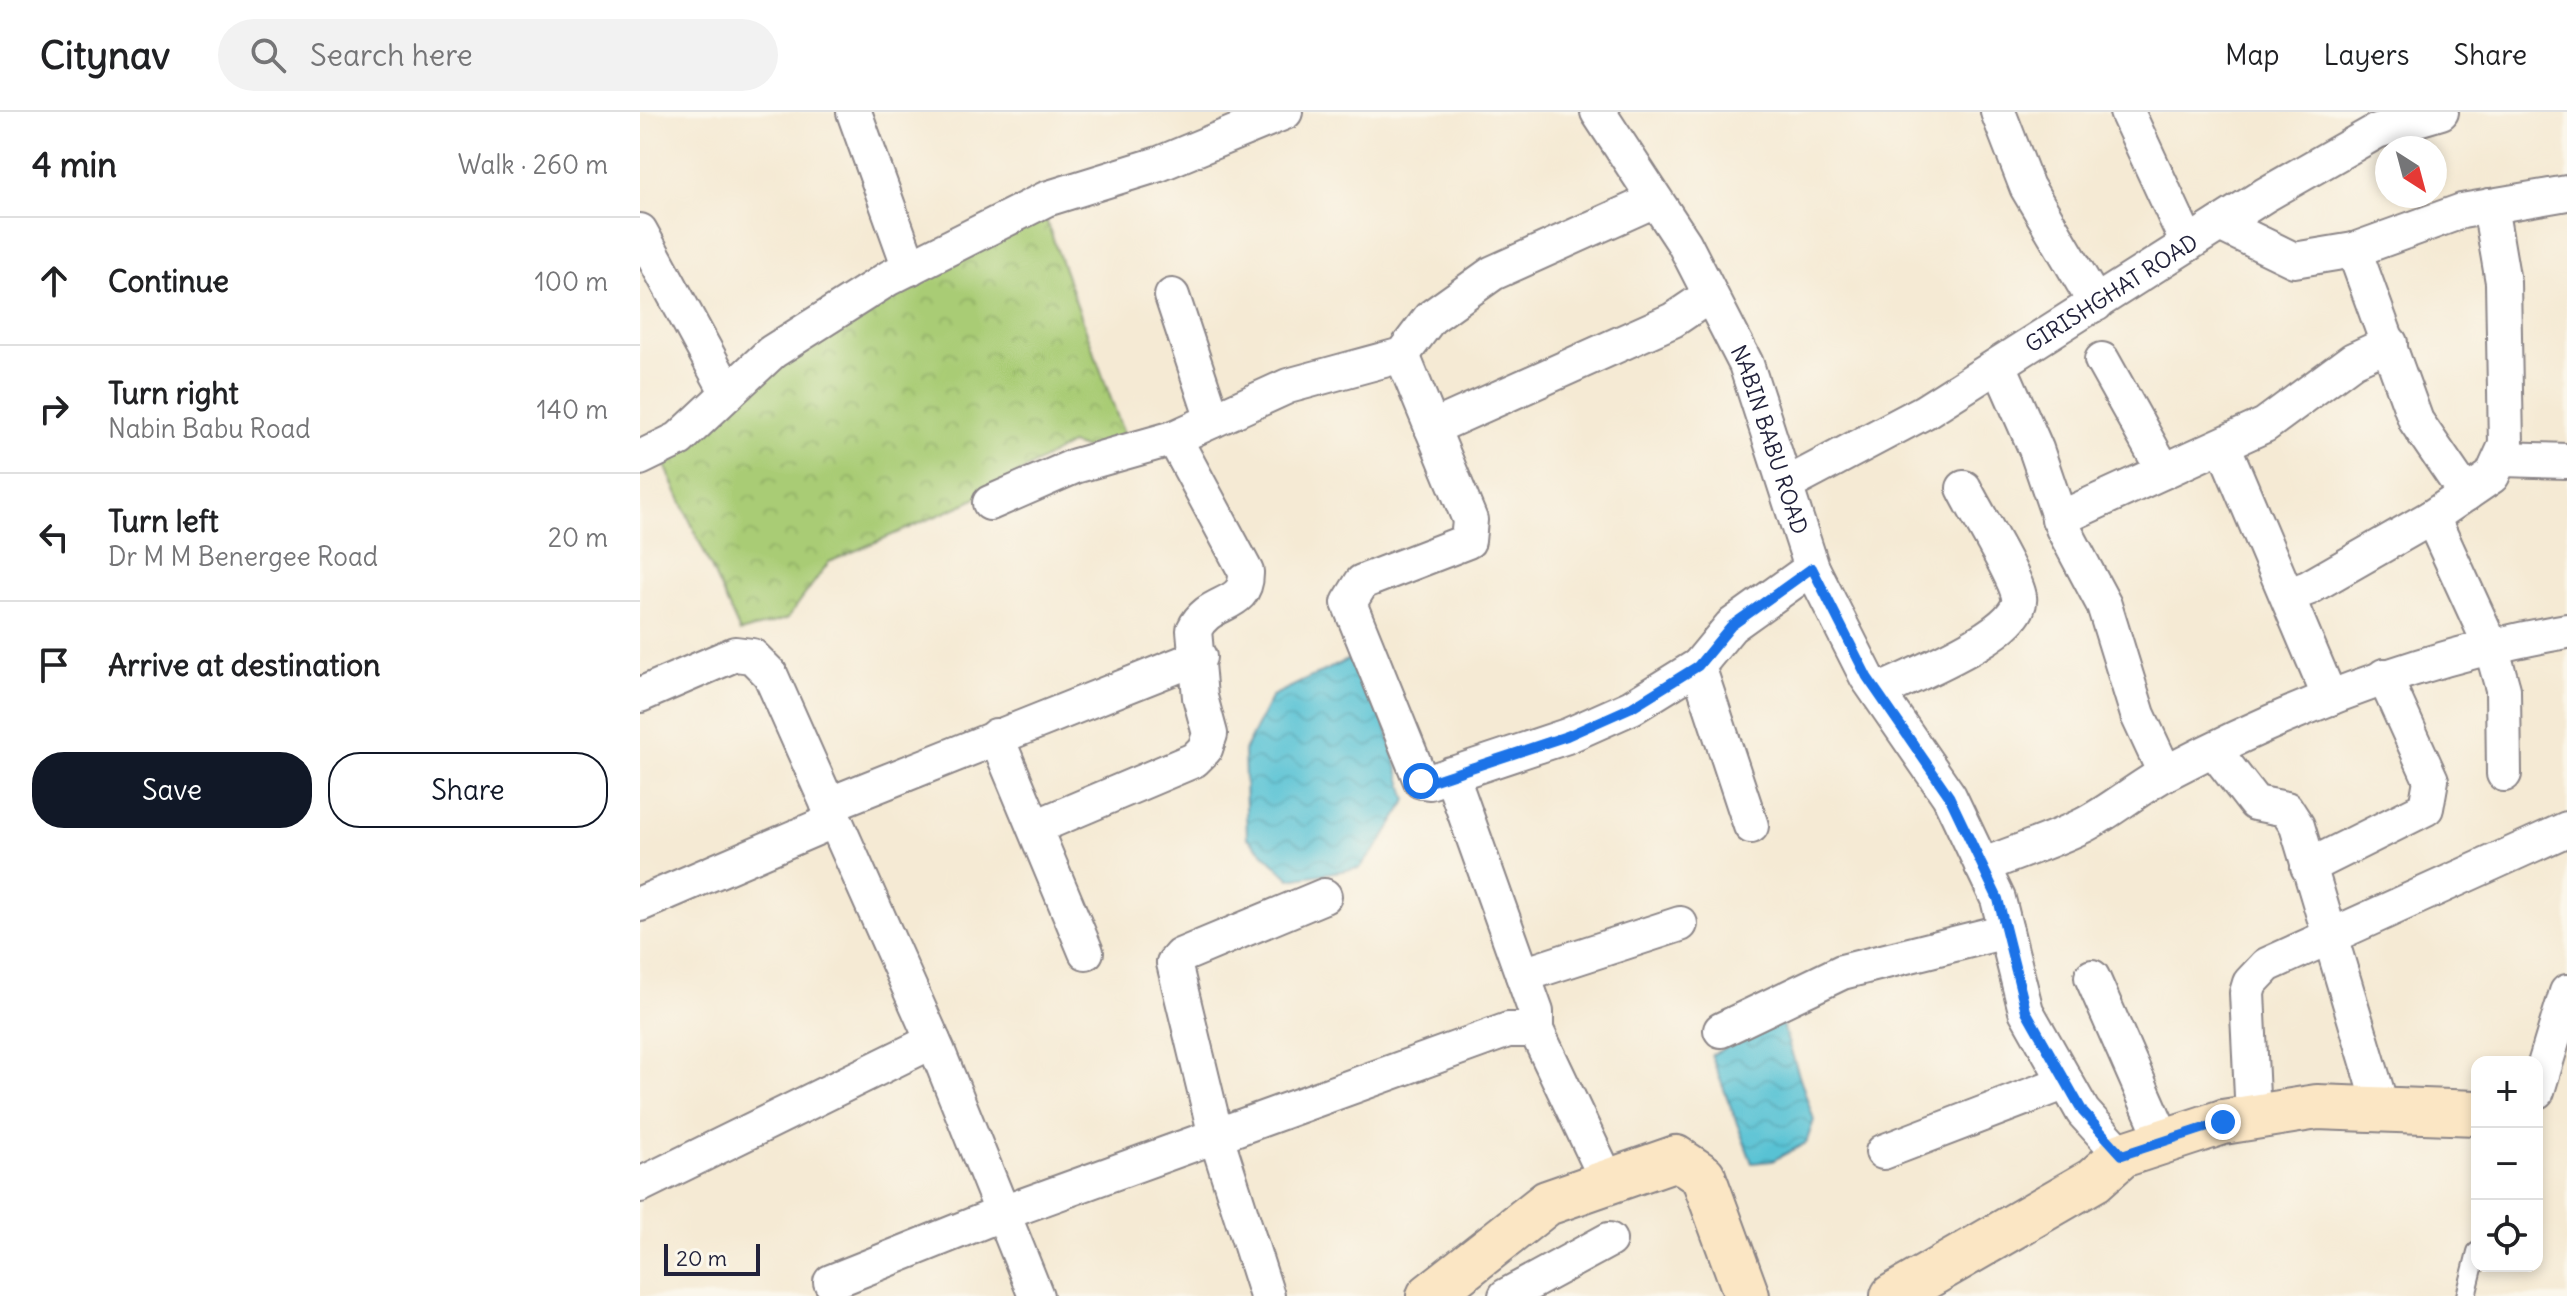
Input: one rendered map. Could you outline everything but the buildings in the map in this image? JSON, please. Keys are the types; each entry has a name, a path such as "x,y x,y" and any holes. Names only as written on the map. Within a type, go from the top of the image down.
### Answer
{"street":[{"path":"854,112 910,268"},
{"path":"640,458 679,439 772,352 910,268 1046,199 1159,164 1232,122 1285,112"},
{"name":"NABIN BABU ROAD","path":"1598,112 1684,243 1746,364 1812,568 1878,692 1949,796 1998,899 2026,1011 2083,1112 2122,1155"},
{"path":"1998,112 2027,187 2096,304"},
{"path":"2127,112 2188,244"},
{"name":"GIRISHGHAT ROAD","path":"1786,485 1924,412 2220,224 2372,122 2441,112"},
{"path":"2220,224 2294,260 2354,250 2462,211 2567,193"},
{"path":"990,503 1075,466 1174,438 1288,386 1402,355 1430,318 1493,273 1655,200"},
{"path":"2289,595 2308,588 2432,517 2492,476 2503,459 2506,445 2503,282 2490,206"},
{"path":"640,231 728,393"},
{"path":"2354,250 2416,421 2466,494"},
{"path":"1432,428 1673,320 1710,295"},
{"path":"1172,296 1213,420"},
{"path":"2059,519 2265,425 2353,360 2390,343"},
{"path":"1402,355 1470,520 1468,541 1362,582 1349,603 1421,781 1429,782 1567,736 1632,707 1698,666 1731,626 1812,568"},
{"path":"2102,360 2164,471"},
{"path":"1999,365 2036,449 2059,519 2104,605 2138,715 2165,773"},
{"path":"1036,827 1194,760 1205,749 1210,734 1200,697 1199,657 1194,630 1200,617 1240,596 1246,586 1246,572 1174,438"},
{"path":"2223,445 2330,698"},
{"path":"2503,459 2567,461"},
{"path":"1878,692 1997,633 2015,617 2019,596 1964,488"},
{"path":"2432,517 2491,646 2503,689 2504,774"},
{"path":"1982,866 2085,824 2165,773 2384,676 2491,646 2567,631"},
{"path":"640,695 735,654 752,656 770,674 933,1041 1036,1296"},
{"path":"640,904 996,736 1199,657"},
{"path":"1698,666 1751,826"},
{"path":"2308,867 2426,808 2431,780 2384,676"},
{"path":"996,736 1086,952"},
{"path":"2214,750 2255,803 2286,809 2292,815 2382,1109"},
{"path":"1451,774 1536,1012 1536,1030 1608,1182"},
{"path":"2253,1117 2247,993 2250,983 2267,965 2567,829"},
{"path":"1267,1296 1216,1136 1174,963 1180,956 1324,896"},
{"path":"1523,975 1680,924"},
{"path":"1721,1030 1842,972 2006,931"},
{"path":"2092,977 2164,1141"},
{"path":"2543,1071 2567,992"},
{"path":"831,1282 1003,1213 1508,1030 1536,1030"},
{"path":"640,1185 933,1041"},
{"path":"1883,1152 2066,1082"},
{"path":"1893,1296 2094,1180 2122,1155 2223,1122 2317,1107 2471,1113"},
{"path":"1431,1296 1547,1203 1676,1158 1703,1176 1747,1296"},
{"path":"1506,1296 1609,1240"}],"lane":[{"path":"2466,1296 2472,1272"}],"green space":[{"path":"1044,214 1128,446 1110,455 1070,444 969,502 829,562 787,619 740,632 664,463 788,353"}],"water":[{"path":"1349,659 1385,724 1407,800 1382,841 1360,868 1290,879 1247,837 1244,751 1272,696"},
{"path":"1781,1021 1814,1120 1806,1143 1772,1161 1752,1163 1711,1055"}],"route":[{"path":"1421,781 1429,782 1567,736 1632,707 1698,666 1731,626 1812,568 1867,677 1949,796 1998,899 2026,1011 2083,1112 2122,1155 2223,1122"}]}
